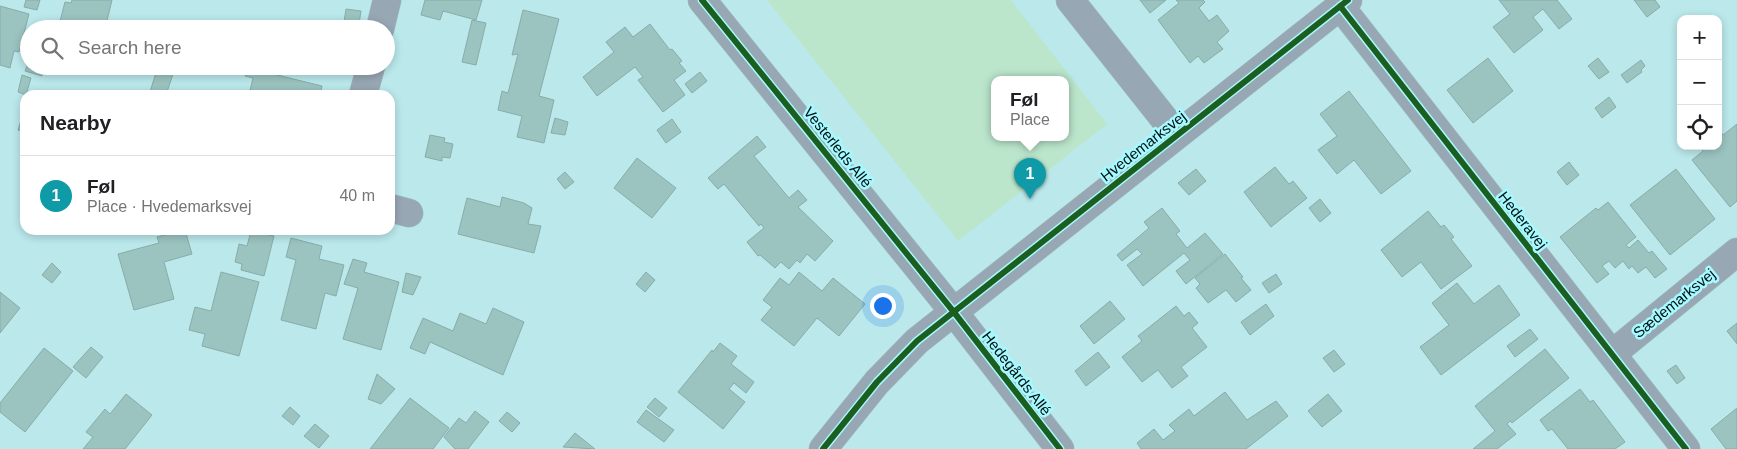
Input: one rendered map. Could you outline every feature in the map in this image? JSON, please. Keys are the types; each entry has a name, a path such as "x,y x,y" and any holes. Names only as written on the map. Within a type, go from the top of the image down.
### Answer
{"street":[{"path":"382,20 387,0"},
{"name":"Vesterleds Allé","path":"702,0 954,311"},
{"path":"1070,0 1177,135"},
{"name":"Hvedemarksvej","path":"823,449 877,382 917,341 1344,3"},
{"name":"Hederavej","path":"1344,3 1686,449"},
{"path":"364,90 368,75"},
{"name":"Sædemarksvej","path":"1612,354 1737,252"},
{"name":"Hedegårds Allé","path":"954,311 1060,449"}],"green space":[{"path":"767,0 1011,0 1107,124 958,241"}],"building":[{"path":"26,0 40,0 37,10 24,7"},
{"path":"72,0 112,0 107,20 60,20 65,2 71,3"},
{"path":"425,0 482,0 476,20 443,11 440,20 421,15"},
{"path":"1140,0 1166,0 1150,13"},
{"path":"1176,0 1203,0 1205,2 1199,8 1209,21 1217,15 1229,31 1217,42 1223,49 1204,63 1198,56 1190,63 1158,20 1179,3"},
{"path":"1499,0 1557,0 1572,19 1559,29 1543,9 1533,17 1543,30 1514,53 1493,27 1510,14"},
{"path":"1634,0 1655,0 1660,7 1647,17"},
{"path":"0,6 29,14 27,20 20,20 20,48 19,52 14,51 10,68 0,65"},
{"path":"346,9 361,11 360,20 344,20"},
{"path":"523,10 559,19 539,96 554,100 544,143 517,137 522,116 498,110 502,91 508,93 518,54 512,55"},
{"path":"472,20 486,23 476,65 462,62"},
{"path":"650,24 670,50 672,49 682,61 679,63 686,71 674,80 685,95 663,112 638,80 643,77 635,67 597,96 583,77 614,52 606,42 625,27 633,37"},
{"path":"1488,58 1513,91 1473,123 1447,90"},
{"path":"1598,58 1609,72 1599,79 1588,66"},
{"path":"1641,60 1645,66 1641,70 1642,72 1627,83 1621,75"},
{"path":"700,72 707,81 692,93 685,84"},
{"path":"22,75 31,78 27,90 20,90 20,93 18,92"},
{"path":"155,75 173,75 168,90 151,90"},
{"path":"277,75 322,86 321,90 250,90 253,78 245,76"},
{"path":"1349,91 1411,171 1381,194 1354,160 1337,174 1318,150 1337,136 1320,114"},
{"path":"1609,97 1616,107 1602,118 1595,108"},
{"path":"555,118 568,122 565,135 551,133"},
{"path":"672,119 681,132 666,143 657,130"},
{"path":"1737,124 1737,201 1730,207 1692,160 1702,150 1722,150 1722,134 1723,135"},
{"path":"430,135 445,138 444,142 453,144 450,158 442,157 442,161 425,157"},
{"path":"757,136 766,147 754,156 789,198 798,190 807,200 798,207 833,241 815,261 807,254 800,263 797,260 789,269 781,262 775,268 760,255 758,256 747,242 764,228 761,224 759,226 724,184 718,189 708,178"},
{"path":"637,158 676,188 652,218 614,188"},
{"path":"1569,162 1579,175 1567,185 1557,172"},
{"path":"1275,167 1289,184 1293,181 1307,198 1271,227 1244,192"},
{"path":"1196,169 1206,181 1189,195 1178,183"},
{"path":"1676,169 1715,219 1670,255 1630,205"},
{"path":"565,172 574,182 565,189 557,179"},
{"path":"502,197 524,203 532,208 528,224 541,226 534,253 458,234 467,198 500,207"},
{"path":"1320,199 1331,213 1320,222 1309,208"},
{"path":"1608,202 1636,237 1626,245 1629,248 1638,240 1649,253 1652,251 1667,269 1655,278 1646,267 1638,273 1632,266 1629,269 1623,261 1615,268 1609,261 1602,266 1609,274 1597,283 1560,237 1596,208 1598,210"},
{"path":"1162,208 1180,231 1176,234 1187,248 1205,233 1223,254 1186,284 1176,271 1190,260 1184,253 1143,286 1127,265 1142,254 1137,249 1122,261 1117,255 1149,228 1144,222"},
{"path":"1428,211 1441,227 1444,225 1454,237 1451,239 1472,266 1441,289 1421,262 1402,277 1381,250"},
{"path":"186,235 192,254 164,262 174,299 134,310 118,254 159,243 157,237"},
{"path":"250,235 274,236 264,276 241,270 242,264 235,262 239,244 247,246"},
{"path":"291,238 322,246 319,259 344,265 336,296 325,293 316,329 281,320 296,260 286,257"},
{"path":"1225,254 1251,290 1236,302 1226,290 1208,303 1196,288 1200,284 1195,278"},
{"path":"353,259 367,263 364,272 399,282 381,350 343,339 358,288 344,284"},
{"path":"52,263 61,272 52,283 42,275"},
{"path":"221,272 259,282 239,356 202,346 205,334 189,330 195,307 211,311"},
{"path":"646,272 655,280 645,292 636,284"},
{"path":"799,272 822,291 833,278 865,304 839,336 817,318 794,346 761,320 772,307 763,300 780,278 789,285"},
{"path":"406,273 421,277 413,295 402,292"},
{"path":"1276,274 1282,284 1269,293 1262,283"},
{"path":"1457,283 1474,304 1499,285 1520,315 1441,375 1420,347 1449,325 1432,303"},
{"path":"0,292 20,308 0,333"},
{"path":"1110,301 1125,319 1094,344 1080,326"},
{"path":"1266,304 1274,316 1250,335 1241,322"},
{"path":"1176,306 1184,316 1189,312 1198,323 1192,328 1207,347 1181,367 1188,376 1172,388 1158,370 1142,382 1122,357 1142,341 1138,336"},
{"path":"493,308 524,322 503,375 430,342 425,354 410,348 423,318 453,331 460,313 486,324"},
{"path":"1737,323 1737,344 1727,331"},
{"path":"1530,329 1538,339 1515,357 1507,346"},
{"path":"720,343 737,356 731,364 754,382 746,393 734,383 729,389 745,402 723,429 678,392 712,350 713,352"},
{"path":"91,347 103,357 86,378 73,367"},
{"path":"44,348 73,371 25,432 0,412 0,403"},
{"path":"1545,349 1569,378 1512,423 1510,421 1507,424 1516,434 1497,449 1473,449 1495,431 1475,406"},
{"path":"1334,350 1345,364 1334,372 1323,358"},
{"path":"1098,352 1110,367 1086,386 1075,371"},
{"path":"1676,365 1685,378 1677,384 1667,371"},
{"path":"377,374 395,389 381,404 368,399"},
{"path":"1580,389 1590,402 1593,400 1625,442 1615,449 1568,449 1552,429 1548,431 1540,420"},
{"path":"1225,392 1247,420 1276,401 1288,416 1246,449 1141,449 1137,443 1154,429 1163,440 1175,431 1169,425 1189,409 1194,416"},
{"path":"126,394 152,415 125,449 83,449 93,437 86,432 105,409 110,414"},
{"path":"1328,394 1342,411 1322,427 1308,411"},
{"path":"410,398 449,428 433,449 370,449"},
{"path":"655,398 667,408 659,417 647,407"},
{"path":"290,407 300,416 293,425 282,416"},
{"path":"1737,408 1737,449 1726,449 1711,429"},
{"path":"646,410 674,430 664,442 637,422"},
{"path":"475,411 489,422 468,449 455,449 444,437 459,418 466,423"},
{"path":"507,412 520,423 512,432 499,421"},
{"path":"315,424 329,436 319,448 304,436"},
{"path":"575,433 595,449 563,447"}],"cycle path":[{"path":"702,0 953,311 1060,449"},
{"path":"823,449 877,382 917,341 1348,0"},
{"path":"1340,6 1686,449"}],"place":[{"name":"Føl","path":"1030,199"}]}
